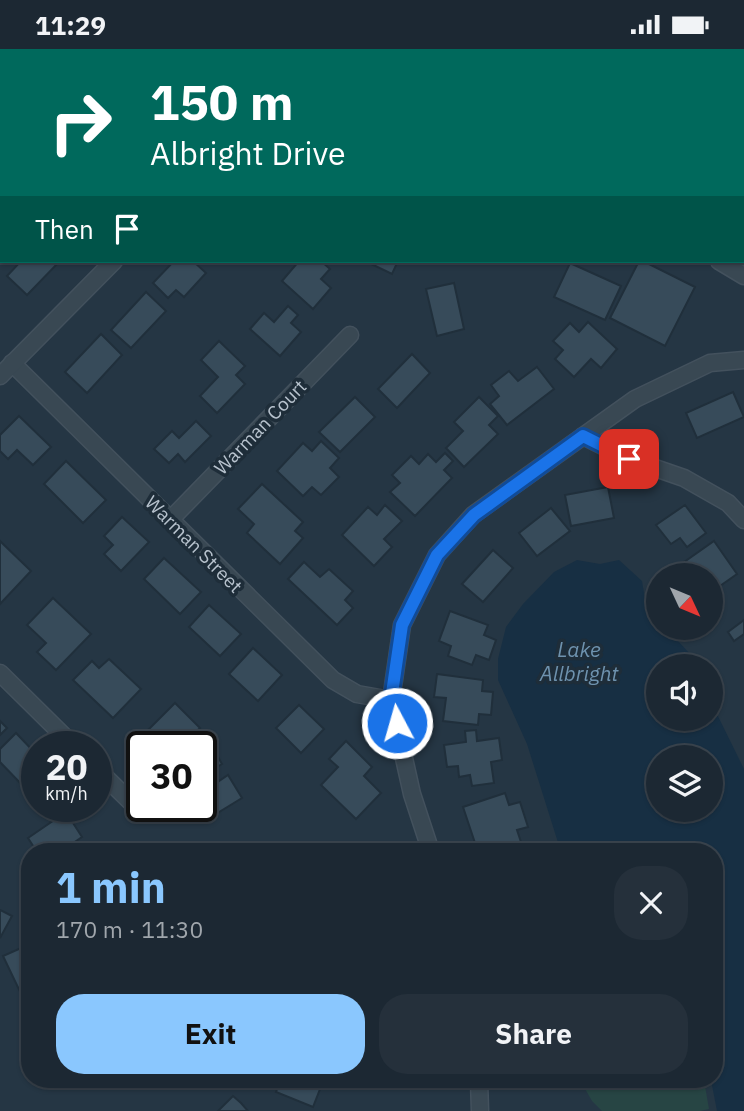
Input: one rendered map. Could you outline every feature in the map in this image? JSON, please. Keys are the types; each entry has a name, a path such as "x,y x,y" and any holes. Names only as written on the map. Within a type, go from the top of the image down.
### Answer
{"street":[{"path":"0,376 112,263"},
{"path":"722,263 744,276"},
{"name":"Warman Court","path":"170,520 350,335"},
{"path":"428,843 412,793 391,700 402,625 437,555 474,515 635,399 710,363 744,360"},
{"name":"Warman Street","path":"12,363 333,680 357,694 391,700"},
{"path":"583,436 629,459 684,478 728,503 744,520"},
{"path":"0,673 59,731"},
{"path":"112,784 126,797"},
{"path":"479,1088 480,1111"}],"green space":[{"path":"585,1088 705,1088 709,1109 602,1111"}],"water":[{"name":"Lake Allbright","path":"577,560 600,564 619,560 642,581 646,600 646,641 678,641 690,654 646,654 646,731 723,731 723,726 744,769 744,1111 717,1111 713,1088 723,1088 723,843 558,843 527,744 498,680 498,659 506,627 523,604 554,572"}],"building":[{"path":"19,263 58,263 27,295 7,276"},
{"path":"172,263 195,263 206,273 184,297 176,290 168,298 153,283"},
{"path":"297,263 323,263 330,269 321,279 331,288 313,309 282,281"},
{"path":"369,263 397,263 392,274"},
{"path":"570,263 621,286 605,320 554,297"},
{"path":"638,263 647,263 695,287 665,346 610,318"},
{"path":"454,283 464,329 437,336 426,289"},
{"path":"146,292 166,311 131,348 111,330"},
{"path":"288,306 298,315 291,323 301,332 280,356 250,329 264,313 274,322"},
{"path":"588,322 617,349 601,368 591,359 574,377 555,359 563,350 553,341 570,323 579,332"},
{"path":"101,334 122,355 87,393 65,372"},
{"path":"219,341 245,366 236,375 245,384 217,413 200,396 218,377 201,360"},
{"path":"412,354 430,373 397,408 378,389"},
{"path":"537,367 554,389 507,425 490,404 499,396 491,385 509,371 518,381"},
{"path":"733,392 744,417 697,438 686,413"},
{"path":"355,397 375,417 340,452 319,432"},
{"path":"479,397 498,416 489,425 498,434 464,467 446,448 463,431 454,422"},
{"path":"19,416 51,447 33,465 17,450 8,459 0,451 0,435"},
{"path":"196,421 211,436 185,462 178,454 169,463 154,449 172,431 179,438"},
{"path":"321,441 339,458 330,468 339,477 321,495 312,487 303,496 277,471 303,443 312,451"},
{"path":"445,453 453,461 444,470 452,478 415,516 390,492 400,483 392,475 411,456 419,464 428,454 436,462"},
{"path":"66,461 106,500 83,523 44,484"},
{"path":"262,484 303,522 295,531 303,538 280,564 247,533 254,524 238,509"},
{"path":"608,487 614,518 571,526 565,495"},
{"path":"385,505 402,521 384,539 392,547 374,566 342,535 368,507 377,515"},
{"path":"685,505 706,533 687,547 680,538 671,544 656,525"},
{"path":"551,508 570,531 537,556 519,533"},
{"path":"122,517 149,542 121,571 104,554 113,545 104,536"},
{"path":"0,541 31,571 0,604"},
{"path":"714,541 737,574 723,584 723,563 683,563"},
{"path":"493,550 513,568 483,602 462,584"},
{"path":"164,558 201,592 180,614 144,579"},
{"path":"304,562 320,577 329,569 353,591 345,600 353,608 337,625 288,579"},
{"path":"53,598 91,634 56,670 37,652 46,643 27,625"},
{"path":"209,605 241,634 220,656 189,627"},
{"path":"450,611 488,625 484,635 496,640 489,660 476,655 472,665 448,656 451,646 439,641"},
{"path":"744,620 744,634 734,641 728,632"},
{"path":"253,648 282,675 258,701 229,674"},
{"path":"109,659 141,689 113,718 73,680 92,661 99,668"},
{"path":"437,674 483,680 482,691 493,692 491,715 479,714 478,725 443,721 446,698 434,697"},
{"path":"175,703 200,728 197,731 147,731"},
{"path":"299,705 324,729 301,753 276,728"},
{"path":"0,721 7,728 0,735"},
{"path":"476,730 477,741 499,738 502,760 491,762 494,783 472,786 470,775 459,777 458,766 447,767 444,745 466,742 465,731"},
{"path":"16,733 21,738 21,784 0,762 0,749"},
{"path":"346,741 372,767 364,776 381,793 356,819 321,785 338,767 329,759"},
{"path":"228,775 242,798 217,813 217,778 219,781"},
{"path":"505,793 509,805 520,802 528,827 517,830 521,842 518,843 475,843 463,807"},
{"path":"51,822 72,822 82,837 73,843 31,843 28,838"},
{"path":"0,910 12,916 0,938"},
{"path":"21,948 21,994 3,956"},
{"path":"277,1088 320,1088 313,1107 276,1092"},
{"path":"233,1096 248,1111 218,1111"}],"route":[{"path":"397,723 391,700 402,625 437,555 474,515 583,436 629,459"}]}
